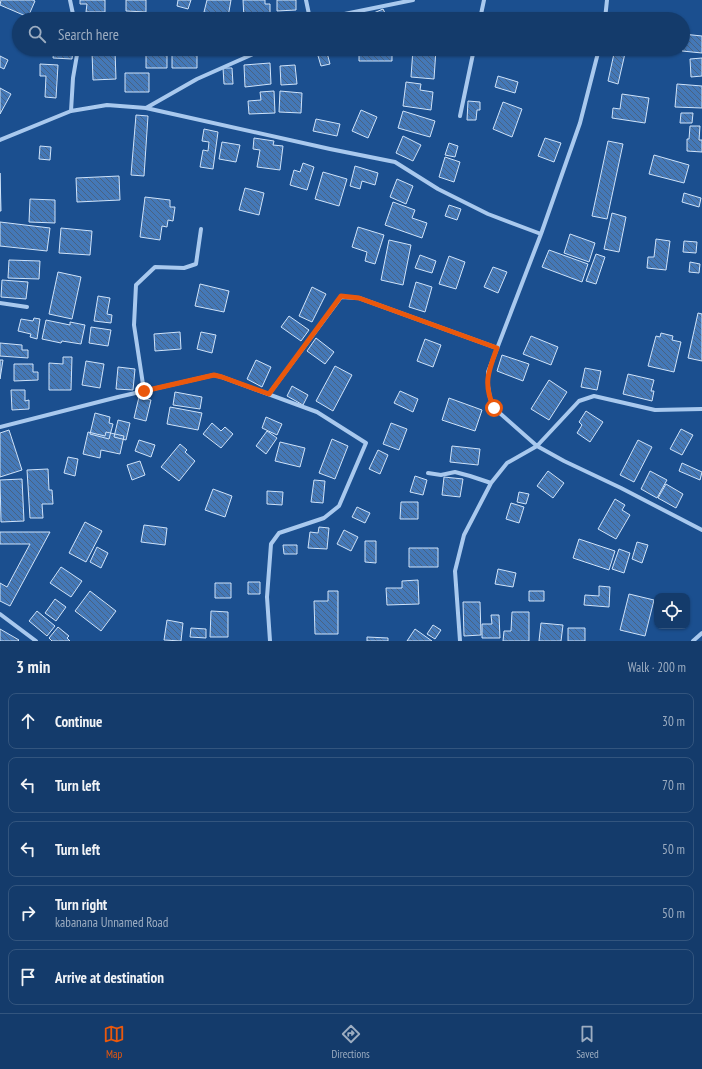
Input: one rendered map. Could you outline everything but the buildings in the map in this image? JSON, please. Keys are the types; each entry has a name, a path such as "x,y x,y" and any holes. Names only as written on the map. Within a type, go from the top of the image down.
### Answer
{"street":[{"path":"70,0 73,12"},
{"path":"306,0 309,12"},
{"path":"354,12 413,0"},
{"path":"481,12 484,0"},
{"path":"605,12 607,0"},
{"path":"71,111 73,78 77,56"},
{"path":"146,108 197,79 249,56"},
{"path":"460,116 473,56"},
{"path":"597,56 580,123 541,234 488,372 490,398 494,408 537,446 702,530"},
{"path":"0,140 71,111 107,105 146,108 395,162 438,190 488,214 541,234"},
{"path":"144,391 134,326 136,285 155,267 184,268 196,264 201,229"},
{"path":"269,394 341,296 359,298 497,348"},
{"path":"0,303 27,307"},
{"path":"0,427 214,375 317,412 366,444 339,506 324,518 279,533 271,544 267,597 270,641"},
{"path":"460,641 455,571 464,534 491,483 507,463 537,446 579,401 594,396 655,410 702,409"},
{"path":"428,473 441,475 455,472 491,483"},
{"path":"0,614 36,641"},
{"path":"693,641 702,633"}],"route":[{"path":"144,391 214,375 269,394 341,296 359,298 497,348 488,372 490,398 494,408"}]}
